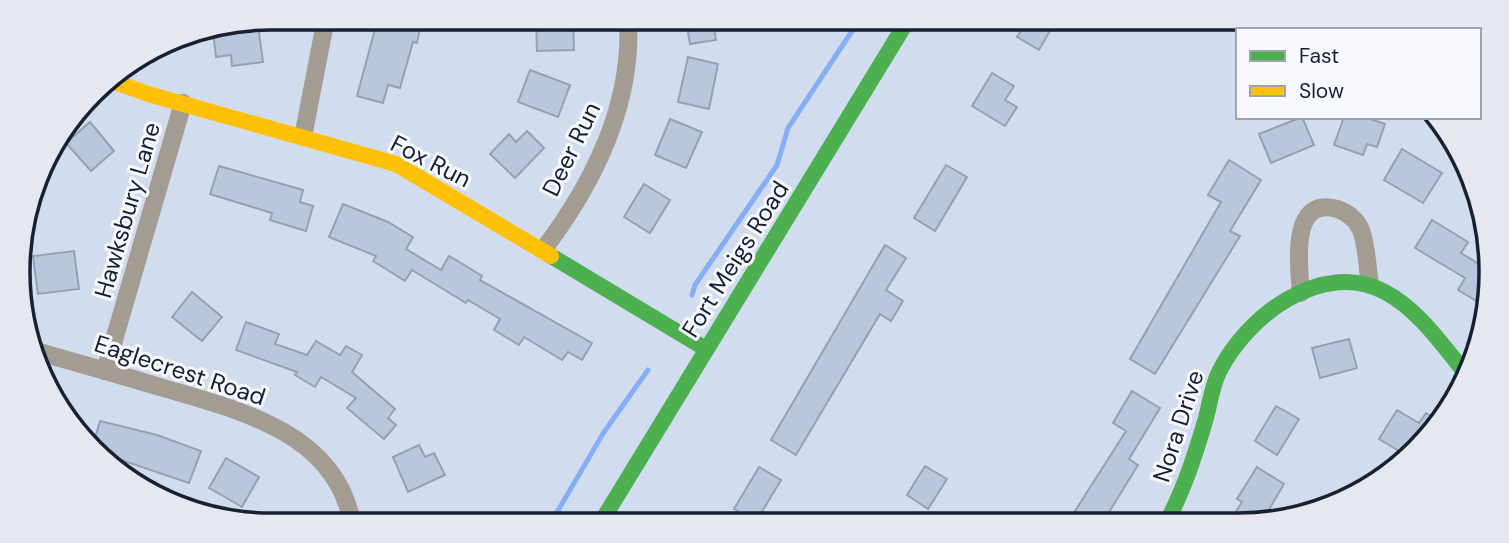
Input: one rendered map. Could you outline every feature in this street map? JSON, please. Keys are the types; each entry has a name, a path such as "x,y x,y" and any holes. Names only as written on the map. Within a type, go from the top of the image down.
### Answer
{"street":[{"path":"303,136 324,30"},
{"name":"Deer Run","path":"543,250 583,187 608,139 621,101 627,62 628,30"},
{"name":"Fort Meigs Road","path":"607,513 902,30"},
{"name":"Fox Run","path":"120,83 396,164 706,349"},
{"name":"Hawksbury Lane","path":"105,371 183,103"},
{"path":"1301,293 1298,244 1305,221 1323,208 1346,213 1357,222 1362,233 1370,284 1401,303 1422,321 1459,366"},
{"name":"Nora Drive","path":"1171,513 1188,480 1218,373 1235,344 1253,322 1278,302 1301,293 1347,283 1370,284"},
{"name":"Eaglecrest Road","path":"44,353 243,412 282,431 327,466 343,491 350,513"}],"building":[{"path":"375,30 420,30 417,43 413,42 400,88 388,85 383,103 357,96"},
{"path":"536,30 573,30 574,50 537,51"},
{"path":"688,30 714,30 716,40 690,44"},
{"path":"1021,30 1051,30 1039,50 1017,37"},
{"path":"259,31 263,62 232,66 231,55 216,57 214,37"},
{"path":"688,57 718,64 709,109 678,102"},
{"path":"530,70 570,85 558,117 518,102"},
{"path":"992,73 1014,86 1005,100 1017,107 1005,126 972,106"},
{"path":"670,119 702,132 686,168 655,155"},
{"path":"1303,119 1314,145 1271,163 1259,134"},
{"path":"1343,119 1370,119 1385,124 1377,147 1367,144 1363,155 1334,145"},
{"path":"90,122 114,151 91,171 67,144"},
{"path":"527,131 544,148 515,178 490,154 509,134 516,142"},
{"path":"1402,149 1442,173 1423,203 1384,180"},
{"path":"1229,160 1261,180 1230,231 1240,236 1155,374 1130,359 1221,202 1208,195"},
{"path":"946,165 967,177 935,231 914,218"},
{"path":"219,166 303,190 300,202 313,206 306,231 270,220 272,213 210,194"},
{"path":"644,184 670,200 650,233 624,217"},
{"path":"343,204 388,222 413,237 406,249 441,270 449,256 482,276 480,280 592,343 582,360 568,352 562,360 524,337 519,345 494,330 500,319 468,300 466,303 412,270 405,281 373,261 376,256 329,237"},
{"path":"1432,220 1468,242 1461,253 1479,264 1477,301 1458,290 1465,278 1415,248"},
{"path":"885,245 906,258 886,290 903,301 891,321 880,314 796,455 771,440"},
{"path":"74,251 79,289 38,294 33,256"},
{"path":"192,292 222,317 202,341 172,317"},
{"path":"246,322 279,334 275,344 307,355 316,341 340,355 346,346 362,355 352,372 395,409 388,418 396,425 384,439 347,408 356,398 321,377 315,387 295,375 297,372 236,350"},
{"path":"1349,339 1357,368 1320,378 1312,348"},
{"path":"1132,391 1160,408 1129,459 1138,465 1109,513 1074,513 1126,431 1113,423"},
{"path":"1276,406 1299,419 1277,455 1255,441"},
{"path":"1397,410 1419,423 1426,413 1431,416 1399,451 1379,439"},
{"path":"100,421 157,435 201,451 189,483 121,460 96,437"},
{"path":"419,445 425,457 434,453 445,475 408,492 393,457"},
{"path":"226,458 259,477 242,507 209,488"},
{"path":"925,466 947,479 928,509 907,495"},
{"path":"759,467 781,480 761,513 741,513 734,509"},
{"path":"1257,467 1284,484 1268,511 1235,513 1242,502 1237,499"}],"waterway":[{"path":"692,295 695,285 777,165 788,128 853,30"},
{"path":"557,513 604,432 648,370"}],"traffic: fast":[{"path":"607,513 902,30"},
{"path":"551,256 706,349"},
{"path":"1171,513 1189,472 1219,372 1231,351 1247,332 1288,299 1312,288 1336,282 1361,283 1385,292 1409,308 1459,365"}],"traffic: slow":[{"path":"120,84 396,164 551,256"}]}
